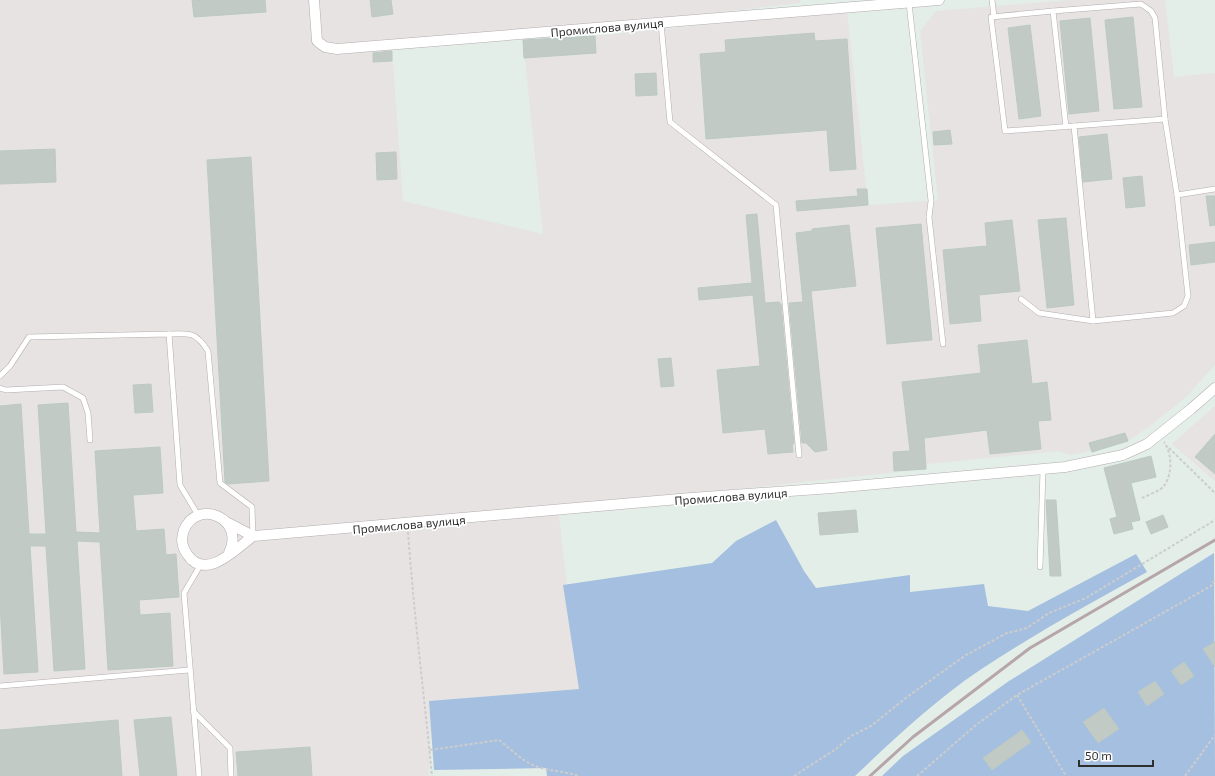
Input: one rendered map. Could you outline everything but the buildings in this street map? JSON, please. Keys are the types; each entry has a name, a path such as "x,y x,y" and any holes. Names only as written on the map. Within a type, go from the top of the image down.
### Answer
{"street":[{"name":"Промислова вулиця","path":"314,0 317,42 326,47 337,49 939,0"},
{"name":"Промислова вулиця","path":"253,536 407,524 691,498 840,488 1043,470 1123,455 1136,450 1159,436 1215,388"},
{"path":"214,514 228,523 253,536 216,563 201,564 188,555 182,540 186,525 198,515 214,514"},
{"path":"228,523 233,538 229,553"}],"lane":[{"path":"992,0 994,17"},
{"path":"909,2 931,201 929,217 943,344"},
{"path":"1021,299 1039,313 1093,321 1173,313 1184,306 1188,296 1177,195 1165,118 1155,18 1151,11 1141,4 1053,10 991,17 1005,131 1165,118"},
{"path":"1053,10 1066,127"},
{"path":"661,23 670,122 776,205 799,455"},
{"path":"1074,126 1093,321"},
{"path":"1177,195 1215,189"},
{"path":"0,376 10,366 29,337 189,333 200,339 208,351 220,483 252,507 253,536"},
{"path":"169,334 180,486 198,515"},
{"path":"0,388 6,390 63,387 83,398 88,412 90,440"},
{"path":"1040,567 1043,470"},
{"path":"198,776 184,593 201,564"},
{"path":"0,686 189,670"},
{"path":"193,711 230,748 231,776"}],"path":[{"path":"1159,436 1169,448 1215,493"},
{"path":"1142,498 1163,487 1170,469 1169,448"},
{"path":"794,776 836,749 851,736 870,726 907,697 966,655 1007,633 1026,628 1048,613 1086,598 1215,520"},
{"path":"407,524 432,776"},
{"path":"917,776 976,725 1017,695 1211,586 1215,580"},
{"path":"1017,695 1066,776"},
{"path":"1185,776 1215,735"},
{"path":"430,750 499,740 522,758 540,767 561,770 579,776"}],"shaded area":[{"path":"0,0 800,0 800,3 392,49 403,201 543,234 523,40 595,36 847,11 868,205 938,200 920,31 936,11 1070,0 1165,0 1174,77 1215,73 1215,365 1185,398 1150,426 1128,441 1092,451 1069,455 1059,451 927,464 926,469 558,508 579,689 429,701 431,725 429,776 0,776"},
{"path":"1215,406 1215,481 1172,444"},
{"path":"776,520 804,571 816,588 910,575 910,592 984,584 988,606 1028,611 1136,554 1147,572 1020,644 980,670 931,707 855,776 547,776 546,768 434,770 429,701 579,689 563,585 712,563 736,541"},
{"path":"1214,553 1215,776 882,776 903,756 1009,681"}],"railway":[{"path":"870,776 913,737 1030,648 1215,540"}]}
